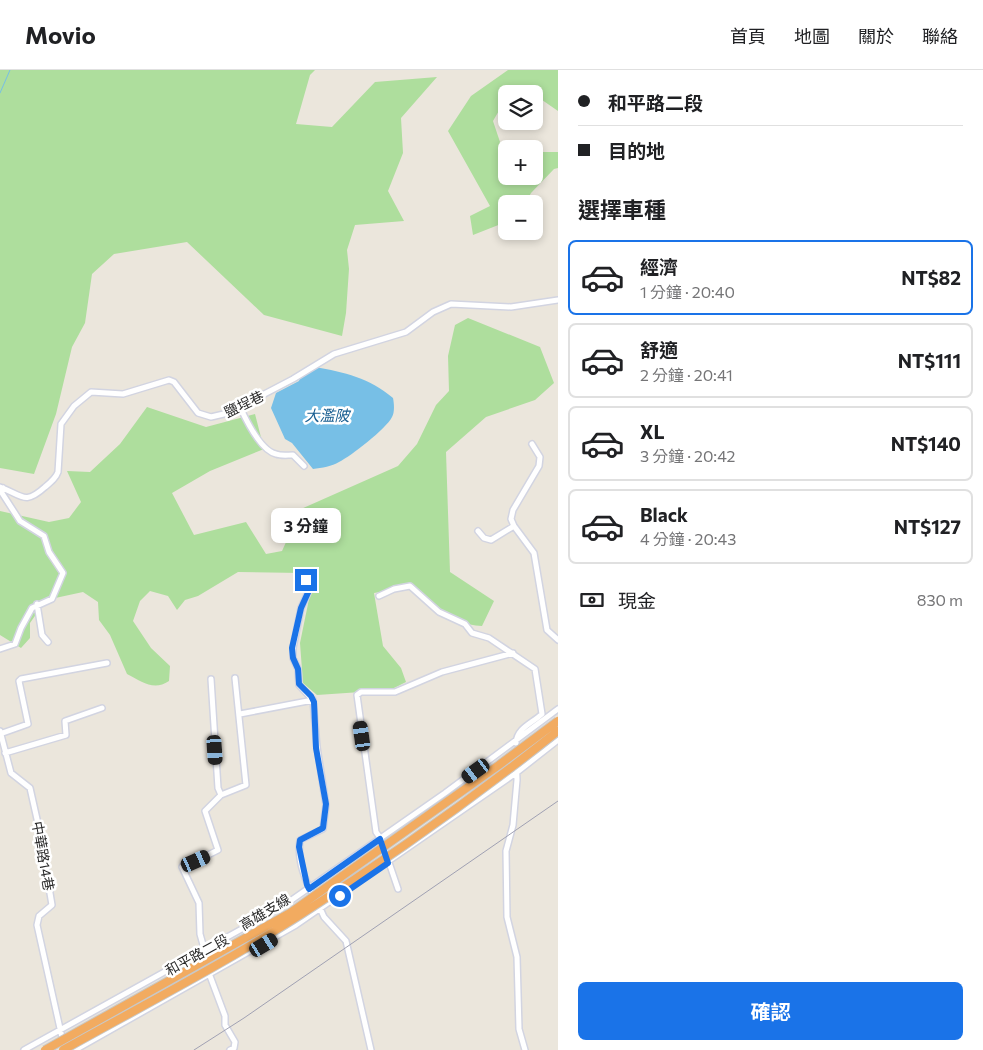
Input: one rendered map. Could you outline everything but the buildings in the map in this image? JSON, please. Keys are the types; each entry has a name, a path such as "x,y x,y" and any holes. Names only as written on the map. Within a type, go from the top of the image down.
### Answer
{"highway":[{"name":"高雄支線","path":"45,1050 290,913 499,766 558,721"},
{"name":"高雄支線","path":"64,1050 300,916 424,830 558,731"}],"street":[{"name":"鹽埕巷","path":"2,487 19,497 29,498 37,494 55,478 59,468 61,424 74,406 91,392 123,394 169,380 182,391 193,409 204,415 217,417 240,407 334,354 406,332 433,312 451,304 511,307 558,300"},
{"path":"240,407 251,430 271,452 292,455 304,466"},
{"path":"532,444 540,457 539,466 511,514 514,526 534,553 547,630 558,640"},
{"path":"0,649 12,646 17,642 21,628 37,604 52,599 62,573 49,552 44,536 20,521 0,490 2,487"},
{"path":"478,531 484,538 491,540 514,526"},
{"path":"299,583 306,580 311,586 304,600 296,629 293,658 298,669 299,684 313,700 316,748 326,804 323,828 300,840 303,868 309,889 321,908 324,917 346,942 371,1050"},
{"path":"378,596 394,588 410,586 439,612 467,625 472,633 489,638 535,669 542,712 540,716 517,735 516,772 518,780 513,825 506,851 507,917 518,963 519,1029 525,1050"},
{"path":"37,604 42,635 48,642"},
{"path":"398,890 376,832 357,698 358,693 395,692 442,672 513,653"},
{"name":"中華路14巷","path":"64,1050 37,925 40,916 52,905 40,828 30,788 11,773 0,732 28,724 19,681 21,679 107,663"},
{"path":"205,952 200,934 199,903 182,867 185,863 196,861 218,850 205,811 221,795 246,785 241,754 240,714 235,678"},
{"path":"211,680 218,788 221,795"},
{"path":"240,714 313,700"},
{"path":"5,753 66,734 65,720 102,708"},
{"name":"和平路二段","path":"24,1050 126,992 205,952 309,889 516,742 558,709"},
{"name":"和平路二段","path":"75,1050 210,976 296,926 388,863 558,740"},
{"path":"210,976 225,1016 225,1025 235,1042 234,1048 230,1050"}],"green space":[{"path":"0,70 315,70 310,75 296,124 332,127 375,82 437,77 401,118 403,153 388,191 404,221 355,225 347,250 349,269 346,313 342,336 264,315 187,242 114,254 92,274 85,323 72,347 56,414 34,474 0,468"},
{"path":"508,70 558,70 558,111 543,101 543,85 498,85 498,112 493,121 499,140 498,185 539,185 530,195 498,195 498,225 473,235 470,216 490,206 448,131 471,96"},
{"path":"543,152 558,152 558,168 554,169 543,180"},
{"path":"468,318 540,347 554,383 535,400 486,417 446,452 450,572 494,601 482,626 460,622 444,614 415,586 374,593 383,646 401,668 406,682 390,690 317,695 303,683 300,643 309,599 302,573 238,572 198,596 185,600 177,610 168,596 150,591 140,601 133,621 151,648 170,666 169,681 164,684 148,684 127,674 110,635 99,620 98,602 83,592 46,600 30,623 30,638 21,648 0,635 0,511 49,522 69,518 81,502 67,471 90,472 120,444 147,407 206,427 255,414 264,449 210,471 172,493 194,535 246,522 266,554 282,551 301,509 398,466 417,444 436,405 449,391 448,356 455,325"}],"water":[{"name":"大濫陂","path":"315,367 356,377 375,385 393,398 394,408 393,415 388,422 376,435 359,448 336,463 327,467 313,469 292,443 285,439 271,408 276,393 299,381 301,375"}],"waterway":[{"path":"0,93 10,70"}],"railway":[{"path":"194,1050 244,1018 558,801"}],"route":[{"path":"306,580 311,586 301,608 292,648 293,658 299,673 298,682 314,702 316,748 326,804 323,828 300,840 299,847 307,885 309,889 380,839 388,863 340,896"}]}
